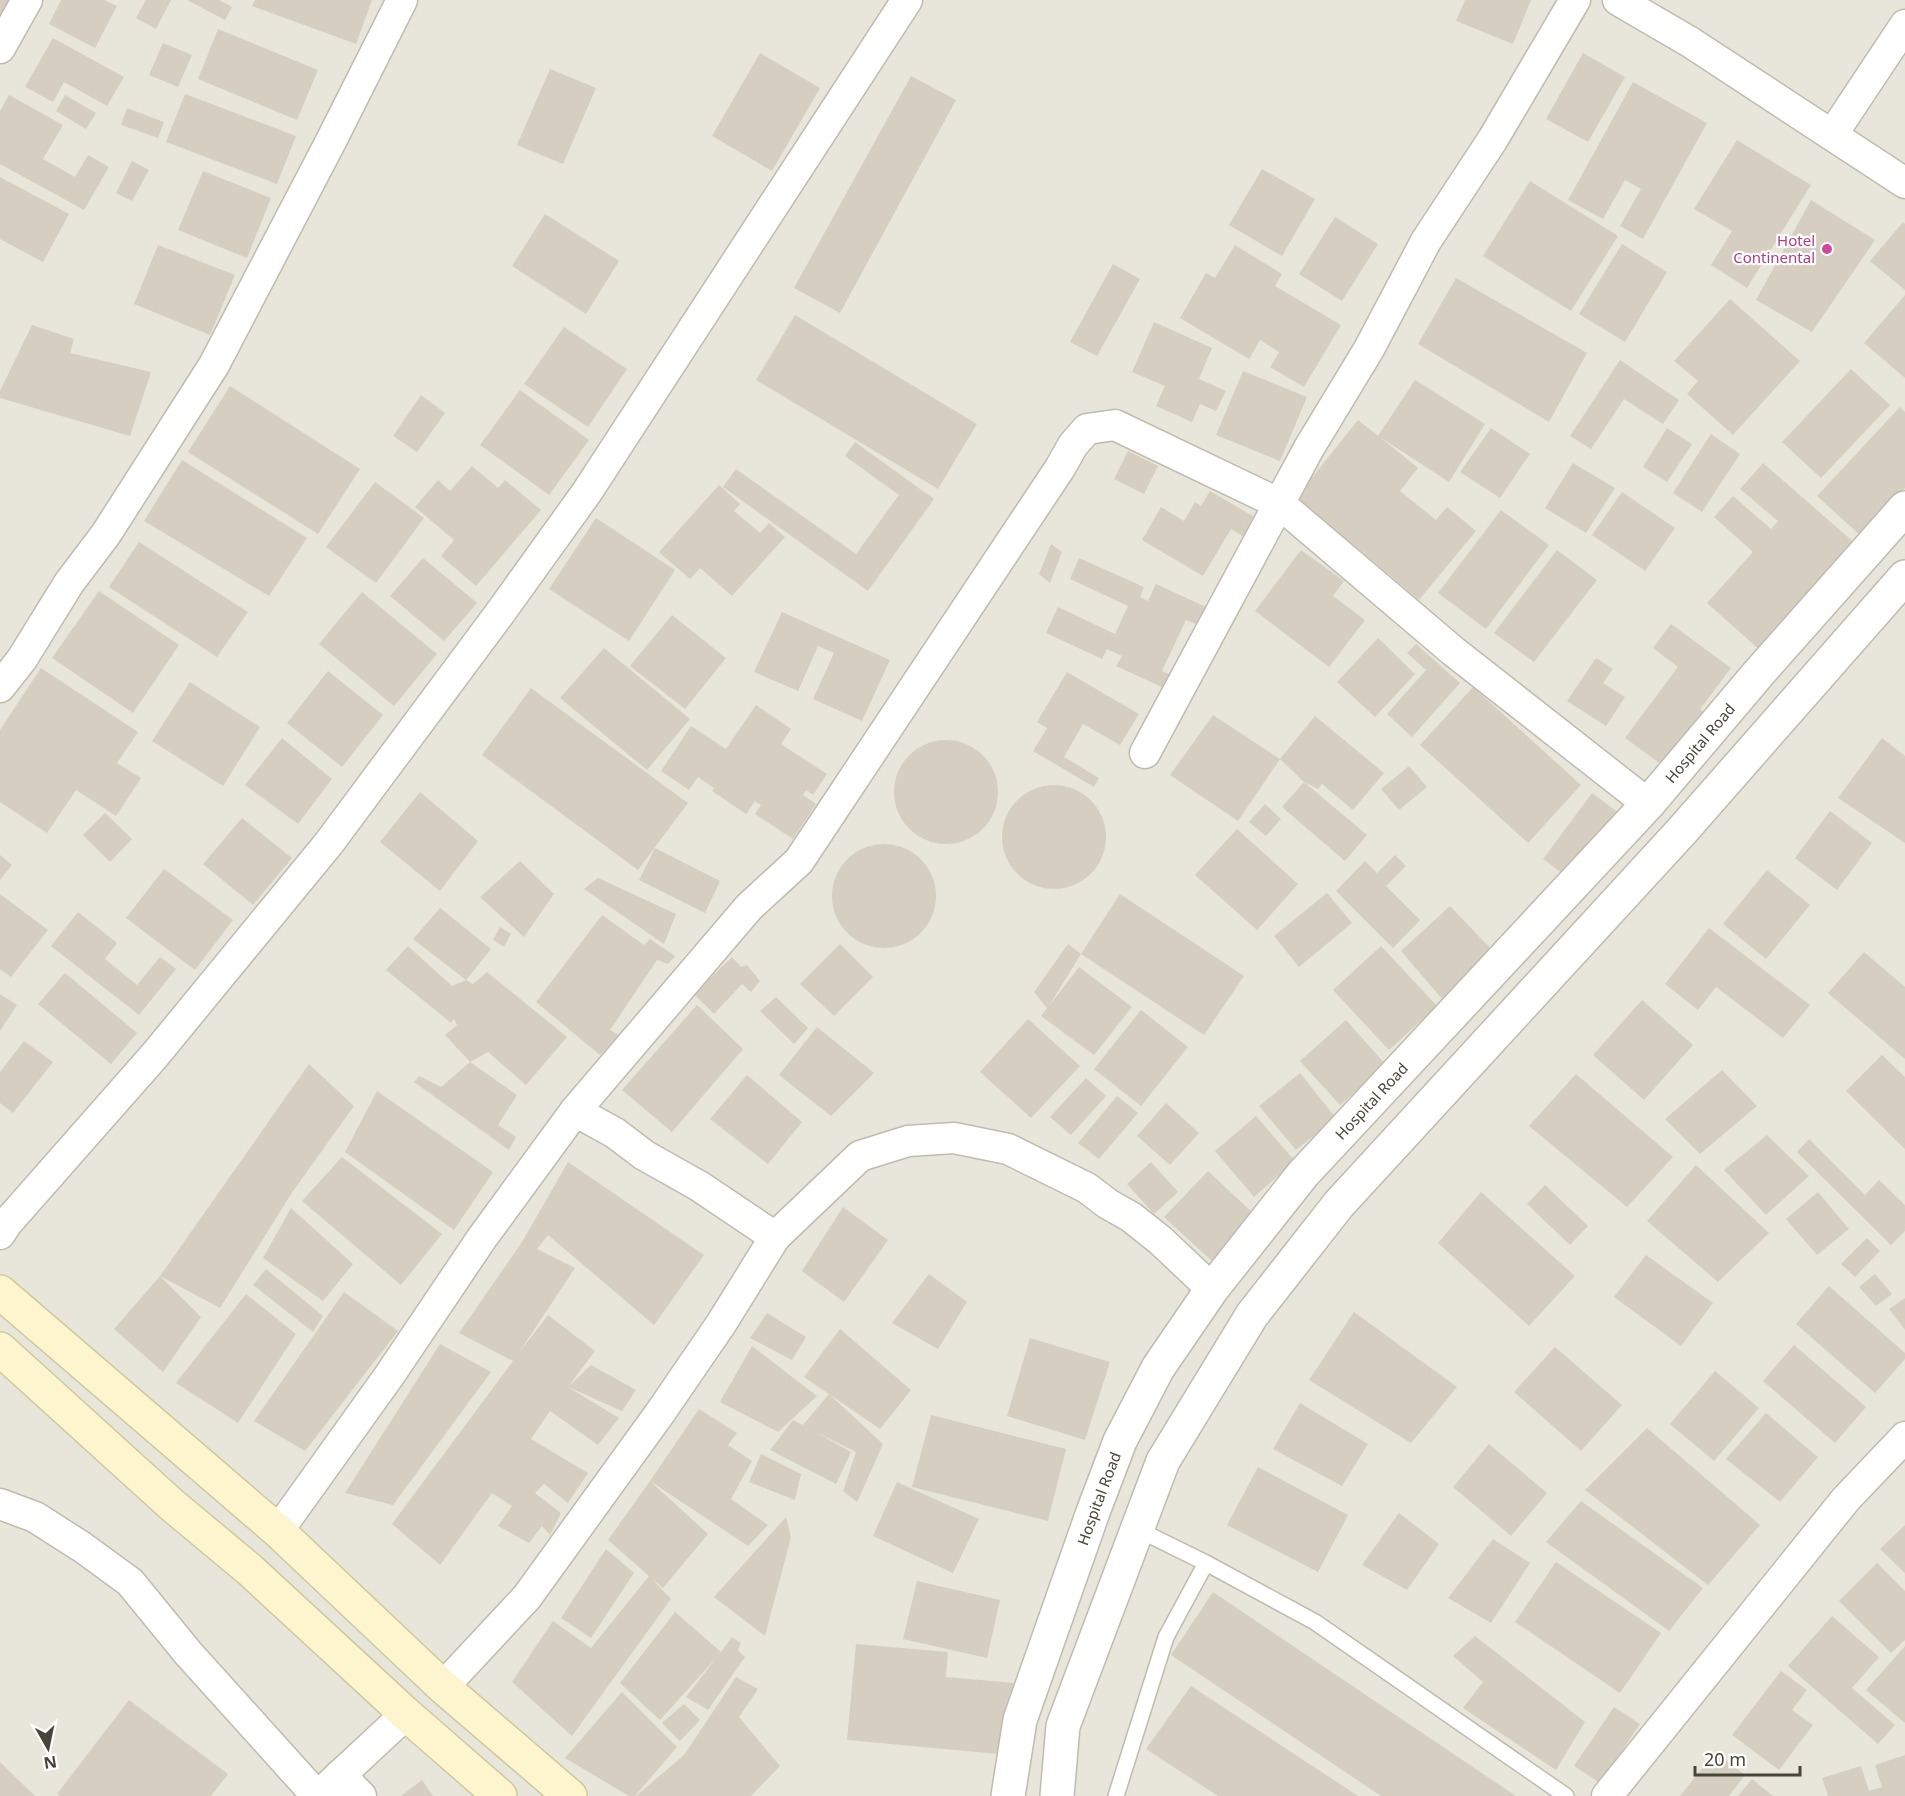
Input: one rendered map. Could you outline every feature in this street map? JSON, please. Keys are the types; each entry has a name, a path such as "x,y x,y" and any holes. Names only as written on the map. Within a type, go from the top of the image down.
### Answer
{"main road":[{"path":"0,1292 278,1531 443,1687 570,1796"},
{"path":"0,1349 172,1505 250,1570 406,1714 500,1796"}],"street":[{"path":"0,48 27,0"},
{"path":"0,687 22,659 69,583 106,534 214,364 402,0"},
{"path":"0,1234 7,1223 155,1055 328,843 501,613 587,492 907,0"},
{"path":"1145,753 1309,448 1369,349 1426,242 1493,139 1575,0"},
{"path":"1618,0 1690,42 1905,183"},
{"path":"1832,135 1905,25"},
{"path":"278,1531 389,1376 482,1238 575,1111 749,907 799,861 1041,497 1073,445 1087,429 1115,425 1280,504 1453,651 1648,804"},
{"name":"Hospital Road","path":"1008,1796 1020,1720 1120,1441 1158,1368 1212,1288 1303,1174 1648,804 1758,674 1905,508"},
{"path":"1057,1796 1063,1726 1163,1461 1252,1315 1339,1204 1681,832 1905,577"},
{"path":"575,1111 615,1133 644,1155 699,1186 775,1238"},
{"path":"443,1687 527,1596 666,1405 775,1238 860,1156 908,1141 954,1138 1008,1149 1087,1188 1108,1204 1131,1217 1160,1239 1212,1288"},
{"path":"1607,1796 1846,1499 1905,1437"},
{"path":"0,1504 35,1517 130,1582 188,1653 317,1796 406,1714"},
{"path":"340,1775 361,1796"}],"lane":[{"path":"1137,1528 1315,1622 1566,1796"},
{"path":"1116,1796 1166,1637 1206,1563"}],"shaded area":[{"path":"0,0 1905,0 1905,1796 0,1796"}],"building":[{"path":"0,0 9,0 0,18"},
{"path":"61,0 104,0 117,6 95,48 49,24"},
{"path":"146,0 171,0 156,29 136,18"},
{"path":"187,0 219,0 232,7 225,20"},
{"path":"255,0 372,0 356,44 252,6"},
{"path":"1465,0 1531,0 1513,44 1456,21"},
{"path":"218,29 318,70 297,120 198,79"},
{"path":"53,38 124,77 107,106 64,82 53,102 25,87"},
{"path":"163,43 192,55 178,87 149,75"},
{"path":"760,53 820,88 772,171 712,136"},
{"path":"1583,53 1625,77 1588,142 1546,119"},
{"path":"550,69 596,88 563,164 517,145"},
{"path":"911,76 956,100 840,313 794,288"},
{"path":"1633,82 1707,123 1643,239 1620,226 1641,189 1625,180 1603,219 1568,200"},
{"path":"185,94 296,136 277,184 166,142"},
{"path":"9,95 63,125 43,159 75,177 88,155 109,167 84,210 0,164 0,111"},
{"path":"65,95 96,113 86,129 56,111"},
{"path":"127,108 164,122 158,138 121,125"},
{"path":"1737,140 1811,185 1747,288 1711,265 1732,231 1694,209"},
{"path":"132,161 149,170 132,201 116,193"},
{"path":"1262,169 1315,199 1282,256 1229,225"},
{"path":"203,171 271,198 247,258 178,230"},
{"path":"0,177 69,214 43,262 0,239"},
{"path":"1530,181 1618,236 1571,311 1483,256"},
{"path":"1811,200 1875,240 1812,332 1756,300"},
{"path":"545,214 619,261 586,314 512,266"},
{"path":"1335,217 1378,244 1342,301 1299,274"},
{"path":"1903,222 1905,224 1905,290 1870,261"},
{"path":"1622,244 1667,272 1625,342 1579,314"},
{"path":"158,245 235,275 210,335 134,304"},
{"path":"1235,245 1282,274 1275,286 1341,325 1304,387 1270,367 1279,352 1260,340 1249,359 1180,318 1206,273 1215,278"},
{"path":"1113,264 1140,279 1097,356 1070,342"},
{"path":"1456,278 1587,353 1549,422 1418,344"},
{"path":"1905,295 1905,378 1864,343"},
{"path":"1730,299 1800,361 1733,435 1687,394 1698,381 1674,361"},
{"path":"795,315 977,424 938,489 756,380"},
{"path":"1154,322 1212,348 1199,379 1226,391 1216,411 1200,404 1192,422 1156,406 1165,386 1132,372"},
{"path":"32,325 74,339 70,353 151,372 130,436 0,398 0,391"},
{"path":"564,327 627,369 588,427 524,384"},
{"path":"1620,360 1679,400 1663,424 1624,399 1591,449 1570,436"},
{"path":"1851,369 1890,405 1821,478 1782,442"},
{"path":"1243,371 1307,397 1280,461 1216,435"},
{"path":"1415,380 1485,424 1449,482 1380,437 1418,468 1400,491 1436,520 1447,507 1476,531 1419,600 1360,550 1294,500 1358,420 1378,436"},
{"path":"230,386 360,469 318,534 188,452"},
{"path":"520,390 589,440 549,495 480,445"},
{"path":"421,395 445,413 417,452 393,436"},
{"path":"1900,407 1905,412 1905,488 1861,536 1817,496"},
{"path":"1491,428 1530,454 1500,498 1460,472"},
{"path":"1667,428 1692,444 1667,482 1643,467"},
{"path":"1711,434 1740,454 1702,512 1673,493"},
{"path":"855,442 934,499 868,591 723,487 736,469 856,554 899,495 845,456"},
{"path":"1128,451 1158,466 1144,494 1114,479"},
{"path":"182,460 307,538 269,596 144,521"},
{"path":"1573,463 1615,488 1586,533 1545,508"},
{"path":"1763,463 1857,545 1762,652 1707,603 1753,552 1714,517 1733,496 1771,529 1778,521 1740,489"},
{"path":"472,466 498,488 505,480 541,510 476,586 441,556 454,540 415,507 438,480 450,491"},
{"path":"375,482 424,518 376,583 326,547"},
{"path":"719,485 740,504 734,511 760,533 769,523 785,537 732,596 700,568 690,579 659,552"},
{"path":"1210,491 1256,518 1244,537 1231,529 1203,576 1142,540 1161,507 1184,521 1195,502 1201,506"},
{"path":"1622,492 1675,528 1645,571 1592,535"},
{"path":"1501,510 1549,545 1486,629 1438,593"},
{"path":"596,518 675,570 629,641 549,589"},
{"path":"139,542 248,612 217,657 109,587"},
{"path":"1051,544 1062,552 1050,583 1039,574"},
{"path":"1301,550 1344,581 1333,596 1365,620 1329,667 1255,611"},
{"path":"1557,550 1597,580 1534,662 1494,633"},
{"path":"423,558 477,603 444,641 390,596"},
{"path":"1079,558 1144,587 1140,597 1148,601 1156,584 1206,607 1198,625 1186,620 1162,671 1173,676 1166,689 1116,666 1122,656 1107,649 1102,659 1046,633 1058,607 1115,634 1128,606 1070,579"},
{"path":"99,591 179,645 133,713 52,658"},
{"path":"362,592 437,654 394,706 319,644"},
{"path":"782,612 890,660 862,721 813,699 834,653 818,646 798,691 754,672"},
{"path":"672,615 726,658 685,709 630,666"},
{"path":"1671,624 1731,668 1700,709 1710,717 1691,744 1681,737 1661,764 1625,738 1678,667 1653,648"},
{"path":"1378,638 1415,674 1375,717 1337,682"},
{"path":"1416,644 1460,683 1412,737 1387,714 1426,670 1407,653"},
{"path":"604,648 690,719 647,770 560,698"},
{"path":"1596,658 1613,669 1603,683 1625,697 1606,726 1567,701"},
{"path":"41,668 138,732 117,763 141,778 116,816 76,790 47,833 0,802 0,730"},
{"path":"328,671 383,715 342,767 287,723"},
{"path":"1067,672 1139,714 1120,745 1083,724 1064,757 1099,778 1094,787 1033,751 1047,728 1037,722"},
{"path":"190,682 260,727 223,786 152,741"},
{"path":"1473,687 1581,785 1528,843 1420,745"},
{"path":"531,688 688,803 638,870 482,755"},
{"path":"756,705 791,729 781,744 827,774 813,795 806,790 803,795 816,804 793,839 755,814 761,805 755,801 746,814 712,791 714,788 698,777 689,790 661,771 691,726 726,749"},
{"path":"1213,715 1280,759 1238,821 1170,775"},
{"path":"1315,716 1384,773 1353,810 1322,784 1318,789 1304,782 1280,759"},
{"path":"282,738 332,779 298,824 245,785"},
{"path":"1882,738 1905,756 1905,843 1838,798"},
{"path":"946,740 966,744 983,755 994,772 998,792 994,812 983,829 966,840 946,844 926,840 909,829 898,812 894,792 898,772 909,755 926,744"},
{"path":"1409,766 1427,787 1399,810 1381,789"},
{"path":"1304,782 1367,835 1345,861 1282,807"},
{"path":"1054,785 1074,789 1091,800 1102,817 1106,837 1102,857 1091,874 1074,885 1054,889 1034,885 1017,874 1006,857 1002,837 1006,817 1017,800 1034,789"},
{"path":"420,792 478,841 440,891 380,842"},
{"path":"1592,793 1623,816 1574,882 1543,859"},
{"path":"1265,804 1281,819 1266,836 1249,822"},
{"path":"1830,811 1872,843 1837,890 1795,858"},
{"path":"105,813 132,839 110,862 83,835"},
{"path":"242,818 292,858 253,905 203,864"},
{"path":"1237,829 1298,884 1257,930 1195,875"},
{"path":"884,844 904,848 921,859 932,876 936,896 932,916 921,933 904,944 884,948 864,944 847,933 836,916 832,896 836,876 847,859 864,848"},
{"path":"655,848 720,881 705,913 639,880"},
{"path":"0,855 12,865 0,880"},
{"path":"1395,855 1406,866 1386,886 1420,920 1393,948 1336,891 1365,861 1377,873"},
{"path":"520,861 554,894 524,937 480,897"},
{"path":"164,869 233,920 195,970 126,918"},
{"path":"1767,870 1810,905 1766,959 1723,924"},
{"path":"598,878 676,914 664,944 584,889"},
{"path":"1327,893 1352,923 1299,967 1274,936"},
{"path":"0,894 48,930 11,977 0,969"},
{"path":"1120,894 1244,976 1204,1035 1081,954"},
{"path":"1450,906 1491,949 1443,1000 1401,951"},
{"path":"440,908 491,949 466,980 413,939"},
{"path":"78,912 117,943 105,959 137,985 160,957 176,969 139,1015 51,946"},
{"path":"602,915 644,945 650,939 675,956 668,964 657,960 610,1030 619,1035 600,1055 536,1002"},
{"path":"500,927 511,934 504,947 493,940"},
{"path":"1709,928 1810,1005 1783,1038 1716,987 1698,1010 1665,984"},
{"path":"840,944 873,977 834,1016 800,984"},
{"path":"1068,944 1081,954 1049,1006 1079,967 1132,1007 1094,1055 1041,1016 1047,1008 1034,992"},
{"path":"408,946 452,986 466,980 473,984 487,972 567,1037 526,1085 488,1052 470,1062 445,1035 457,1025 454,1019 451,1023 386,970"},
{"path":"1381,946 1437,1006 1389,1050 1333,990"},
{"path":"1864,952 1905,987 1905,1059 1828,993"},
{"path":"732,957 741,967 747,965 760,981 751,992 742,984 714,1014 694,994"},
{"path":"65,973 137,1033 111,1064 38,1004"},
{"path":"0,994 17,1005 0,1031"},
{"path":"776,997 808,1028 794,1044 760,1011"},
{"path":"1642,1000 1693,1045 1644,1100 1593,1055"},
{"path":"697,1005 743,1049 672,1132 622,1090"},
{"path":"1141,1010 1188,1047 1141,1106 1094,1069"},
{"path":"1028,1019 1080,1066 1031,1118 980,1072"},
{"path":"1346,1020 1386,1065 1340,1105 1300,1061"},
{"path":"817,1027 874,1073 831,1116 779,1075"},
{"path":"24,1041 53,1062 13,1113 0,1103 0,1072"},
{"path":"1882,1055 1905,1077 1905,1149 1846,1091"},
{"path":"470,1062 517,1095 498,1125 516,1137 509,1150 414,1082 419,1076 441,1087"},
{"path":"309,1064 354,1106 291,1194 220,1308 160,1276"},
{"path":"1722,1070 1757,1106 1700,1154 1665,1119"},
{"path":"1300,1073 1336,1118 1296,1150 1259,1106"},
{"path":"1576,1074 1673,1157 1627,1207 1529,1126"},
{"path":"747,1075 802,1122 768,1164 710,1119"},
{"path":"1086,1078 1106,1096 1071,1135 1050,1117"},
{"path":"377,1091 493,1172 454,1230 345,1152"},
{"path":"1117,1096 1138,1113 1099,1159 1078,1143"},
{"path":"1166,1103 1199,1133 1170,1165 1137,1136"},
{"path":"1256,1116 1295,1161 1254,1197 1215,1151"},
{"path":"1767,1135 1809,1176 1766,1215 1724,1170"},
{"path":"1809,1139 1865,1195 1879,1180 1905,1205 1905,1231 1891,1245 1797,1152"},
{"path":"342,1157 442,1234 401,1285 302,1201"},
{"path":"568,1162 704,1255 654,1325 548,1235 537,1249 575,1268 518,1354 548,1315 595,1351 568,1387 619,1418 598,1445 550,1411 531,1439 588,1473 568,1503 544,1484 535,1493 561,1513 550,1535 542,1526 529,1543 498,1526 512,1506 492,1493 440,1565 392,1524 513,1361 459,1333 522,1242"},
{"path":"1151,1162 1178,1192 1154,1214 1127,1184"},
{"path":"1696,1165 1769,1233 1718,1282 1647,1221"},
{"path":"1208,1171 1256,1216 1213,1262 1164,1217"},
{"path":"1545,1185 1588,1226 1570,1245 1527,1204"},
{"path":"1481,1192 1575,1276 1529,1326 1438,1243"},
{"path":"1818,1192 1849,1229 1817,1255 1786,1219"},
{"path":"843,1207 888,1240 844,1302 802,1271"},
{"path":"291,1208 353,1264 323,1301 263,1258"},
{"path":"1867,1238 1880,1251 1855,1277 1841,1264"},
{"path":"1646,1255 1713,1303 1681,1346 1614,1297"},
{"path":"266,1269 323,1316 313,1332 253,1285"},
{"path":"929,1274 967,1302 938,1349 892,1323"},
{"path":"1875,1274 1892,1294 1876,1306 1859,1287"},
{"path":"160,1276 201,1317 163,1372 114,1329"},
{"path":"1829,1286 1905,1353 1905,1359 1875,1393 1796,1324"},
{"path":"344,1292 398,1331 305,1451 254,1421"},
{"path":"246,1294 296,1334 238,1423 176,1383"},
{"path":"1905,1298 1905,1330 1889,1309"},
{"path":"1354,1312 1457,1387 1411,1443 1309,1380"},
{"path":"767,1313 806,1337 792,1360 750,1338"},
{"path":"840,1329 911,1390 880,1429 804,1377"},
{"path":"1030,1338 1110,1362 1085,1440 1007,1416"},
{"path":"440,1344 491,1372 393,1505 345,1493"},
{"path":"1794,1345 1866,1407 1835,1443 1763,1381"},
{"path":"752,1346 817,1396 778,1432 720,1402"},
{"path":"1555,1347 1622,1405 1581,1451 1514,1392"},
{"path":"591,1365 636,1390 622,1411 568,1387"},
{"path":"1715,1371 1759,1408 1714,1461 1670,1424"},
{"path":"829,1394 883,1444 857,1502 843,1491 856,1452 814,1431 851,1452 836,1484 770,1450 793,1420 803,1425"},
{"path":"1300,1403 1368,1444 1342,1486 1273,1449"},
{"path":"699,1409 737,1433 728,1445 752,1461 731,1499 768,1525 748,1546 650,1481"},
{"path":"1766,1413 1818,1457 1780,1502 1726,1459"},
{"path":"931,1415 1066,1449 1048,1521 912,1487"},
{"path":"1647,1428 1760,1525 1708,1585 1585,1490"},
{"path":"1489,1444 1547,1493 1511,1536 1453,1487"},
{"path":"761,1454 801,1474 795,1500 749,1482"},
{"path":"1258,1467 1348,1515 1318,1572 1227,1525"},
{"path":"650,1481 708,1534 663,1588 652,1579 671,1599 572,1736 512,1682 553,1621 591,1648 649,1576 608,1540"},
{"path":"897,1482 979,1519 953,1573 873,1536"},
{"path":"1581,1501 1703,1588 1669,1631 1546,1542"},
{"path":"1399,1513 1439,1544 1407,1590 1362,1565"},
{"path":"786,1517 791,1537 765,1636 714,1597"},
{"path":"1905,1525 1905,1573 1880,1549"},
{"path":"1493,1539 1530,1563 1491,1623 1448,1598"},
{"path":"606,1549 634,1573 591,1638 561,1618"},
{"path":"1556,1562 1661,1633 1620,1693 1515,1622"},
{"path":"1877,1563 1905,1591 1905,1640 1891,1653 1839,1601"},
{"path":"917,1581 1000,1600 987,1658 903,1639"},
{"path":"1213,1592 1516,1796 1381,1796 1171,1655"},
{"path":"675,1612 721,1652 732,1637 741,1643 738,1650 745,1657 708,1710 686,1697 717,1657 660,1720 620,1683"},
{"path":"1832,1616 1879,1657 1852,1688 1895,1725 1878,1744 1788,1666"},
{"path":"1475,1636 1585,1722 1556,1770 1463,1708 1483,1682 1453,1656"},
{"path":"856,1644 948,1652 946,1677 1015,1683 1009,1755 847,1740"},
{"path":"1905,1646 1905,1723 1866,1690"},
{"path":"1781,1671 1807,1690 1792,1710 1813,1725 1779,1770 1732,1735"},
{"path":"736,1677 758,1689 739,1717 780,1766 751,1796 636,1796 684,1755"},
{"path":"1191,1686 1358,1796 1218,1796 1146,1749"},
{"path":"622,1692 677,1747 635,1796 629,1796 565,1758"},
{"path":"129,1700 228,1774 211,1796 60,1796 57,1794"},
{"path":"684,1704 700,1720 680,1741 662,1723"},
{"path":"1614,1707 1640,1724 1600,1783 1574,1766"},
{"path":"1715,1752 1745,1775 1729,1796 1680,1796"},
{"path":"1905,1755 1905,1796 1828,1796 1822,1778 1861,1766 1869,1791 1882,1787 1875,1765"},
{"path":"0,1762 35,1796 0,1796"},
{"path":"1752,1779 1773,1796 1738,1796"},
{"path":"422,1780 433,1796 401,1796"}],"place":[{"name":"Hotel Continental","path":"1827,249"}]}
